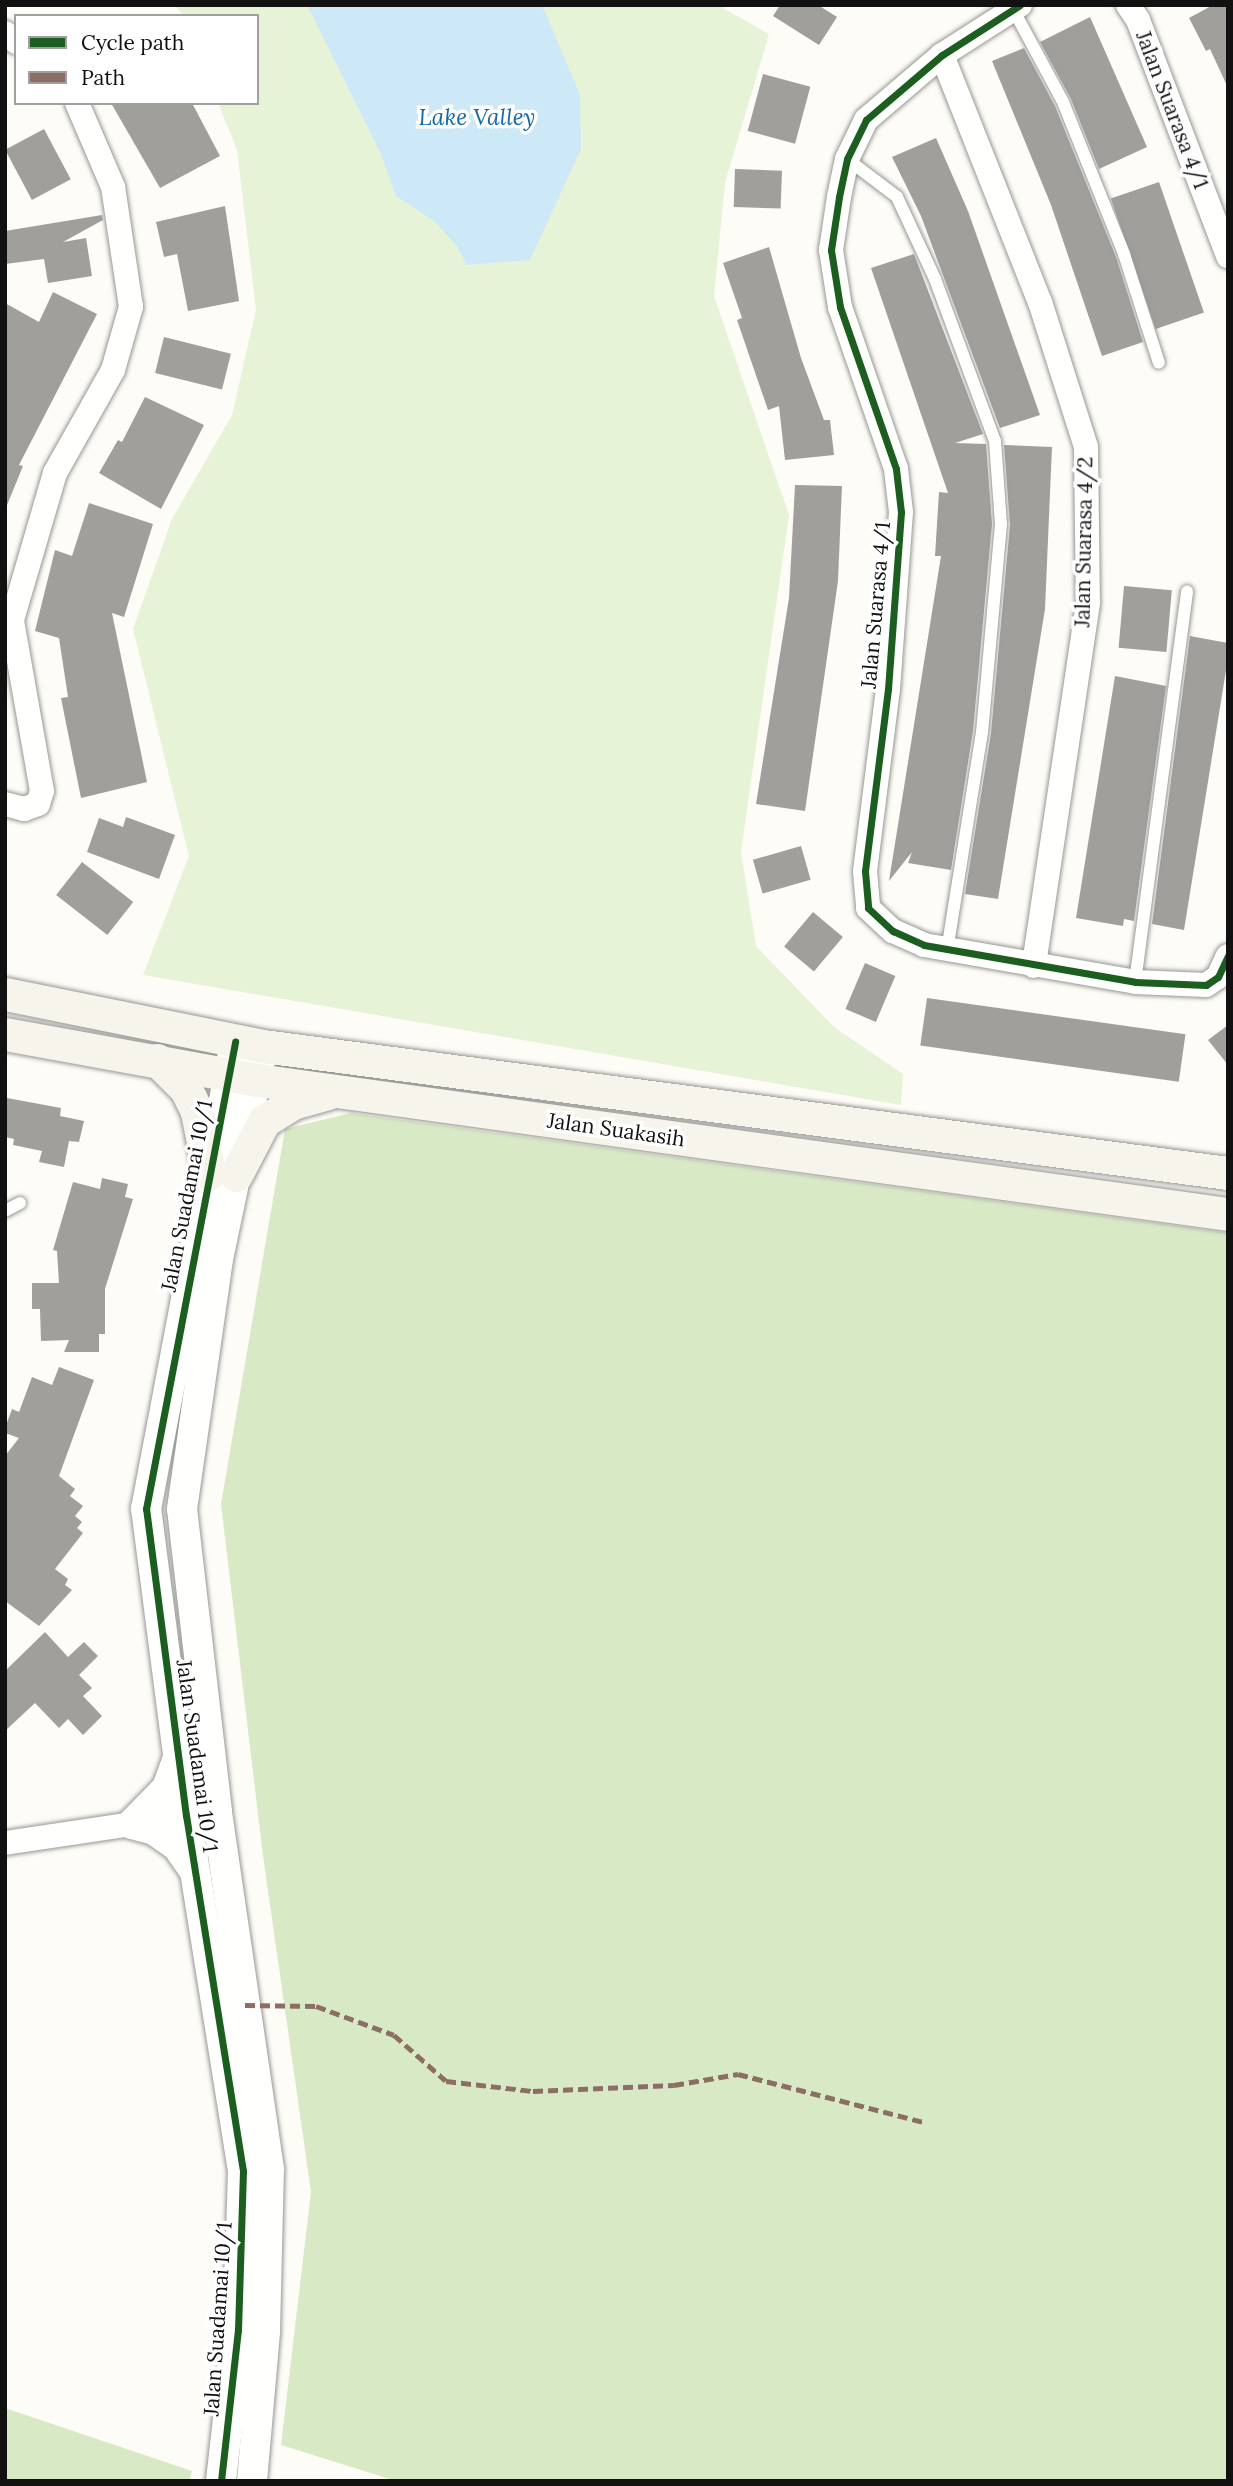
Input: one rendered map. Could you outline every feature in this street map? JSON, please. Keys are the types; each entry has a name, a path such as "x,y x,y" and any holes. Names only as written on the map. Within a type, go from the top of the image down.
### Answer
{"main road":[{"name":"Jalan Suakasih","path":"5,994 249,1044 1228,1173"},
{"name":"Jalan Suakasih","path":"5,1034 334,1091 1228,1214"},
{"path":"157,1060 186,1088 222,1175"},
{"path":"222,1175 264,1121 293,1102 334,1091"}],"street":[{"name":"Jalan Suarasa 4/1","path":"1128,5 1138,20 1228,256"},
{"name":"Jalan Suarasa 4/1","path":"1016,7 942,55 866,120 847,159 831,250 840,307 896,469 901,512 891,662 865,871 868,908 893,931 947,950 1135,982 1206,985 1218,978 1228,956"},
{"name":"Jalan Suarasa 4/2","path":"942,55 1040,302 1086,447 1088,603 1034,966"},
{"path":"5,804 24,809 38,804 43,792 12,620 55,473 113,370 131,307 113,187 78,105"},
{"name":"Jalan Suadamai 10/1","path":"242,2478 238,2330 243,2171 186,1816 146,1509 249,1044"},
{"name":"Jalan Suadamai 10/1","path":"222,1175 218,1259 182,1509 216,1811 269,2169 265,2331 242,2478"},
{"path":"179,1755 167,1788 132,1824 154,1830 177,1846 196,1873"},
{"name":"Jalan Suadamai 10/1","path":"5,1843 216,1811"}],"lane":[{"path":"1016,7 1063,102 1124,254 1159,363"},
{"path":"847,159 897,197 935,279 995,442 1001,524 983,718 947,950"},
{"path":"1135,982 1187,591"},
{"path":"5,1211 20,1203"}],"green space":[{"path":"175,5 726,5 723,8 769,34 725,183 714,296 789,515 741,852 756,946 834,1027 903,1074 901,1105 143,975 189,856 133,629 172,519 232,415 256,310 237,150 219,105 259,105 259,14 182,14"},
{"path":"351,1113 1228,1233 1228,2481 396,2481 281,2445 311,2192 263,1856 221,1504 285,1129"},
{"path":"5,2408 192,2471 189,2481 5,2481"}],"water":[{"name":"Lake Valley","path":"307,5 542,5 580,95 581,149 530,260 466,265 457,246 434,221 396,196 381,154"}],"building":[{"path":"780,5 818,5 837,17 819,45 773,16"},
{"path":"1213,5 1228,5 1228,88 1210,49 1206,51 1189,18"},
{"path":"1090,17 1147,147 1099,169 1071,99 1040,42"},
{"path":"1024,48 1055,106 1116,257 1143,342 1102,356 1051,205 992,61"},
{"path":"763,74 810,87 795,144 748,131"},
{"path":"112,105 193,105 220,156 160,188"},
{"path":"44,129 71,179 32,200 5,150"},
{"path":"936,138 968,211 1040,415 1000,428 921,216 892,157"},
{"path":"735,169 782,171 781,209 734,207"},
{"path":"1159,182 1204,312 1156,329 1111,199"},
{"path":"225,206 239,301 188,311 177,254 164,257 156,222"},
{"path":"102,215 103,220 63,242 86,238 92,276 48,283 44,259 5,264 5,231"},
{"path":"769,247 801,358 824,420 830,420 834,455 785,460 779,406 768,410 737,320 742,318 723,263"},
{"path":"914,254 983,434 955,443 986,444 992,524 973,731 951,870 908,863 912,852 889,881 941,556 935,556 939,492 948,493 871,268"},
{"path":"53,292 97,314 19,465 23,466 5,510 5,303 39,322"},
{"path":"164,337 231,354 222,390 155,373"},
{"path":"145,397 204,425 161,509 99,473 118,440 122,442"},
{"path":"1004,445 1052,447 1045,609 998,899 965,894 991,733 1010,525"},
{"path":"795,485 842,486 838,581 805,811 756,804 789,598"},
{"path":"89,503 153,524 124,617 112,613 147,782 81,798 61,698 68,697 59,638 35,631 55,550 72,556"},
{"path":"1124,586 1172,590 1166,652 1119,648"},
{"path":"1190,636 1228,643 1228,658 1184,930 1152,924"},
{"path":"1115,676 1166,686 1134,921 1124,919 1123,926 1076,918"},
{"path":"126,817 175,835 159,879 87,852 99,818 123,827"},
{"path":"801,846 811,880 763,893 753,860"},
{"path":"82,862 133,902 107,935 56,895"},
{"path":"813,912 843,937 814,972 784,946"},
{"path":"865,963 895,976 876,1022 845,1009"},
{"path":"927,998 1185,1034 1179,1082 920,1046"},
{"path":"1228,1025 1228,1065 1208,1040"},
{"path":"7,1098 61,1108 60,1116 84,1121 79,1142 69,1141 64,1167 39,1162 42,1151 13,1145 14,1139 5,1137"},
{"path":"102,1178 128,1184 125,1197 133,1199 105,1289 105,1334 99,1334 99,1352 64,1352 69,1340 41,1341 40,1309 32,1309 32,1283 59,1283 57,1251 53,1250 73,1182 100,1189"},
{"path":"59,1367 94,1380 59,1476 75,1489 70,1496 83,1506 75,1516 82,1522 77,1528 83,1533 55,1569 68,1579 65,1585 72,1590 39,1626 5,1601 5,1456 19,1438 5,1433 5,1428 12,1409 19,1412 32,1377 52,1385"},
{"path":"45,1632 68,1657 84,1642 98,1656 79,1675 92,1688 83,1696 102,1716 83,1735 68,1719 59,1728 35,1703 5,1731 5,1671"}],"marked path":[{"path":"245,2005 316,2006 394,2035 446,2081 533,2091 674,2085 738,2074 924,2122"}],"cycle path":[{"path":"1020,5 942,55 866,120 847,159 839,197 831,250 840,307 896,469 901,512 888,689 865,871 868,908 893,931 924,945 1135,982 1206,985 1218,977 1228,956"},
{"path":"221,2481 238,2330 243,2171 186,1816 146,1509 235,1041"}]}
